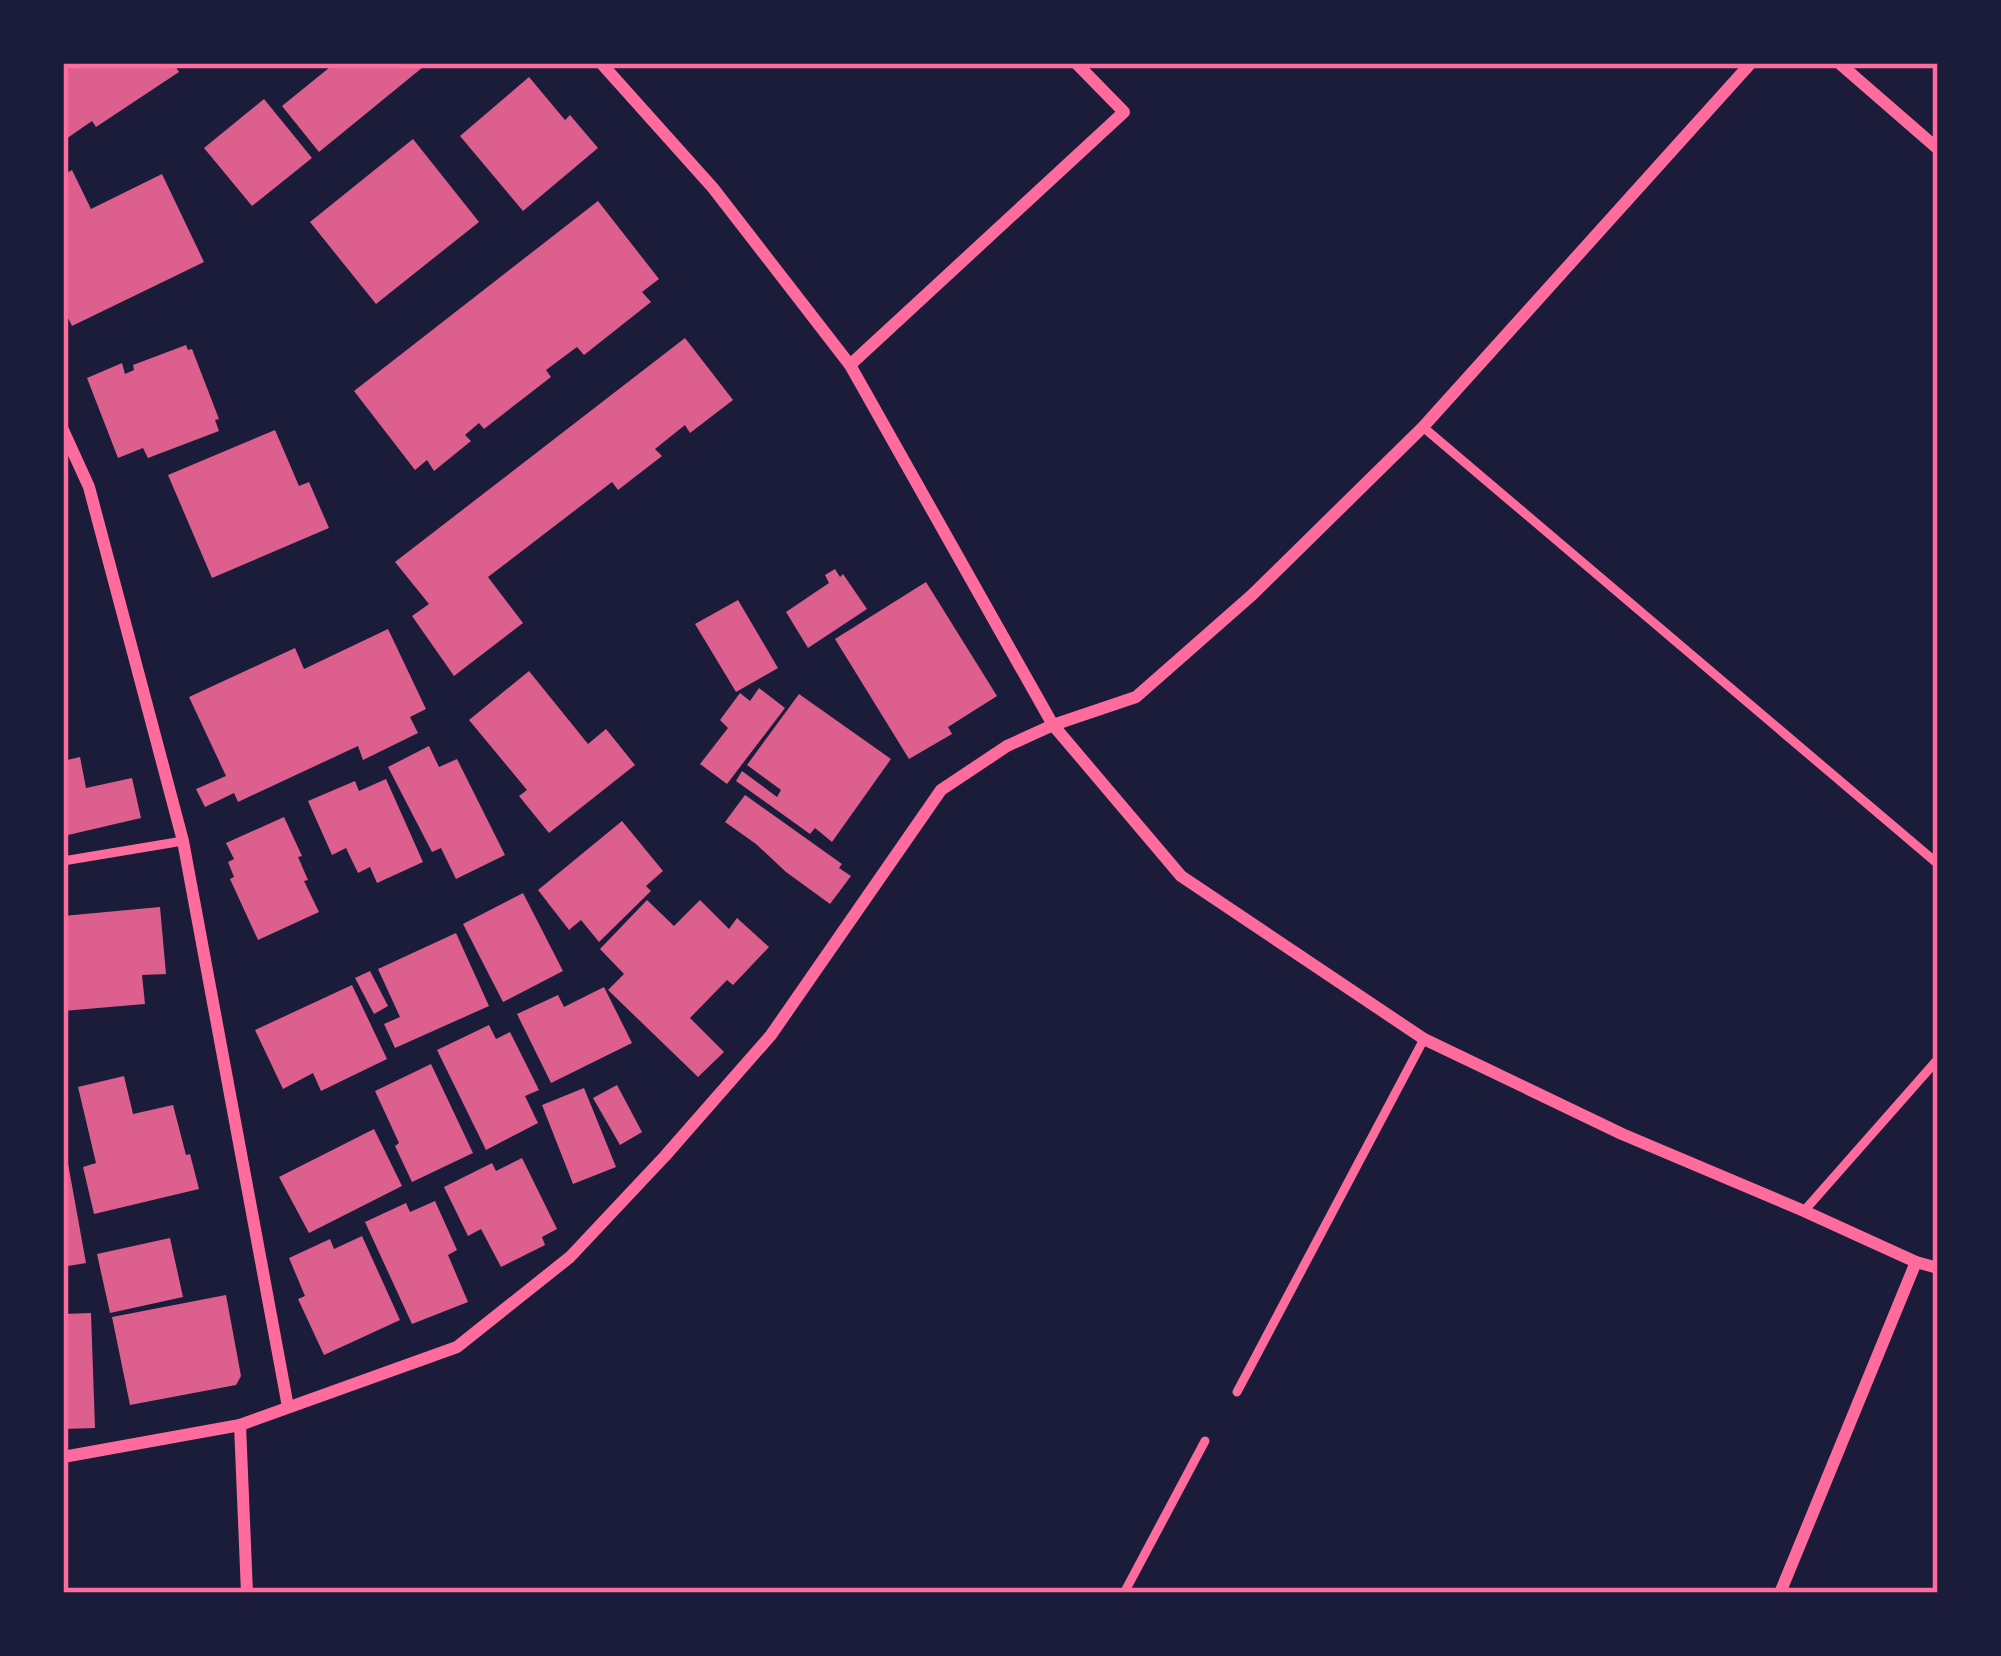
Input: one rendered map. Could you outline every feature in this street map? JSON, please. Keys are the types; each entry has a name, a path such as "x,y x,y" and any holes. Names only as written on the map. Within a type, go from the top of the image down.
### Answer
{"street":[{"path":"601,63 713,188 850,365 1053,725 1181,876 1424,1039 1622,1134 1938,1268"},
{"path":"850,365 1124,112 1076,63"},
{"path":"63,1457 240,1425 457,1347 570,1257 771,1035 941,790 1007,746 1053,725 1136,698 1252,595 1424,428 1751,63"},
{"path":"1839,63 1938,149"},
{"path":"63,430 88,487 183,841 288,1407"},
{"path":"1780,1593 1916,1262"},
{"path":"240,1425 247,1593"}],"lane":[{"path":"1424,428 1938,863"},
{"path":"63,861 183,841"},
{"path":"1237,1392 1424,1039"},
{"path":"1804,1211 1938,1059"},
{"path":"1124,1593 1205,1442"}],"building":[{"path":"63,63 173,63 179,72 96,127 92,121 66,139"},
{"path":"335,63 428,63 319,152 282,106"},
{"path":"529,77 565,120 570,115 598,148 523,211 460,136"},
{"path":"264,99 312,158 252,206 204,148"},
{"path":"413,139 479,222 376,304 310,222"},
{"path":"72,170 91,209 162,174 204,262 72,326 63,308 63,175"},
{"path":"598,201 659,279 642,292 651,302 584,355 577,347 546,370 551,377 484,429 479,423 465,435 471,441 434,471 427,460 415,470 354,391"},
{"path":"685,338 733,400 690,433 685,425 655,449 662,456 618,490 612,482 488,577 523,623 454,676 412,616 429,604 395,562"},
{"path":"186,345 192,349 219,419 215,420 219,431 148,458 143,448 118,458 87,378 122,363 125,374 134,370 133,365"},
{"path":"275,430 299,486 309,482 329,528 212,578 168,475"},
{"path":"835,569 867,609 808,648 786,612 829,583 825,575"},
{"path":"926,582 997,696 948,727 952,734 909,759 835,639"},
{"path":"738,600 778,668 736,692 695,624"},
{"path":"388,629 426,709 410,717 418,733 363,760 358,746 238,802 234,793 205,807 196,789 226,776 189,697 295,648 304,669"},
{"path":"529,671 588,744 606,729 635,765 549,833 519,796 527,790 469,720"},
{"path":"759,688 785,708 727,784 700,764 728,728 720,720 740,693 750,701"},
{"path":"799,694 891,759 832,842 815,828 810,834 736,781 742,771 777,797 781,790 747,765"},
{"path":"429,746 439,767 457,759 505,855 456,879 441,848 432,852 388,767"},
{"path":"80,757 86,788 132,778 141,818 68,835 63,827 63,761"},
{"path":"386,779 423,862 377,883 370,867 358,873 346,848 332,855 308,801 355,781 359,791"},
{"path":"745,795 842,864 839,868 851,876 830,904 725,822"},
{"path":"284,817 319,912 258,940 230,879 234,877 228,862 234,859 226,843"},
{"path":"622,821 663,871 646,886 651,891 599,942 581,920 569,930 538,890"},
{"path":"523,893 563,971 503,1002 463,924"},
{"path":"647,900 674,926 700,900 729,929 737,918 769,947 733,985 727,980 690,1018 724,1052 698,1077 608,990 624,974 600,949"},
{"path":"160,907 166,974 142,975 145,1004 63,1011 63,916"},
{"path":"456,933 489,1006 395,1048 384,1024 400,1017 378,969"},
{"path":"370,971 388,1006 374,1014 355,978"},
{"path":"352,985 387,1059 321,1091 313,1073 283,1089 255,1030"},
{"path":"604,987 632,1043 551,1083 517,1014 558,995 564,1007"},
{"path":"489,1025 496,1039 510,1032 539,1090 525,1096 538,1123 486,1150 437,1050"},
{"path":"431,1064 473,1153 412,1182 375,1091"},
{"path":"124,1076 133,1114 173,1105 199,1189 94,1214 83,1167 96,1163 78,1087"},
{"path":"617,1085 642,1132 620,1145 593,1098"},
{"path":"584,1088 616,1167 573,1184 542,1105"},
{"path":"374,1129 402,1186 309,1233 279,1177"},
{"path":"63,1147 86,1263 68,1266 63,1258"},
{"path":"522,1158 557,1229 542,1237 545,1245 501,1267 481,1229 468,1236 444,1187 492,1163 496,1171"},
{"path":"435,1201 457,1250 448,1255 468,1302 412,1324 365,1222 406,1203 410,1212"},
{"path":"362,1236 400,1320 324,1355 298,1299 305,1296 289,1258 330,1239 334,1249"},
{"path":"170,1238 183,1297 110,1313 97,1254"},
{"path":"226,1295 241,1376 236,1385 130,1405 112,1317"},
{"path":"91,1313 95,1428 63,1429 63,1314"}]}
